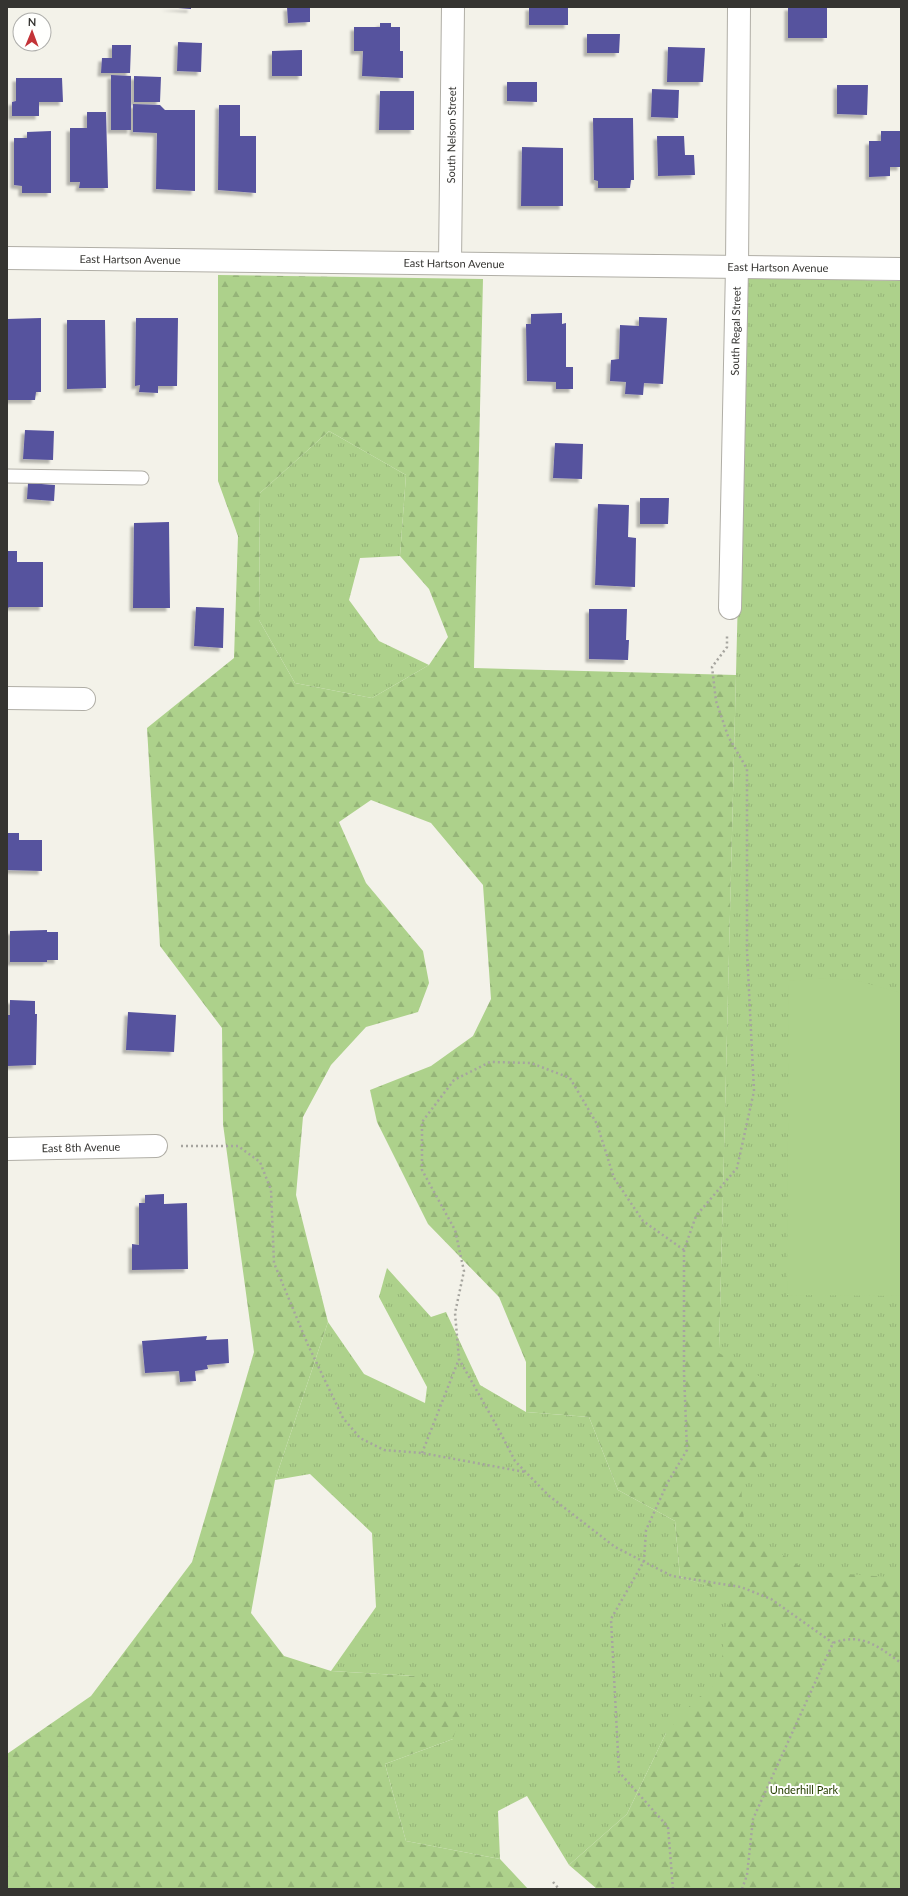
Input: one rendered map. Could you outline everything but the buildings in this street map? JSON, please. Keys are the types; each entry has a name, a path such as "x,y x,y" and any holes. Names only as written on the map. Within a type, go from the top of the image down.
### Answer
{"street":[{"name":"South Nelson Street","path":"450,263 453,7"},
{"name":"South Regal Street","path":"730,608 737,267 739,7"},
{"name":"East Hartson Avenue","path":"7,258 901,269"},
{"path":"7,698 84,699"},
{"name":"East 8th Avenue","path":"7,1149 156,1146"}],"lane":[{"path":"7,476 142,478"}],"path":[{"path":"673,1889 668,1827 619,1772 611,1619 644,1561 646,1530 668,1482 687,1450 684,1373 684,1250 696,1216 737,1168 754,1091 747,951 747,769 728,736 716,701 712,667 726,647 730,608"},
{"path":"684,1250 643,1221 614,1178 597,1124 570,1078 531,1063 490,1062 454,1080 422,1122 422,1170 455,1230 464,1271 455,1313 459,1359 500,1430 515,1461 548,1496 615,1547 672,1576 741,1587 771,1600 833,1643"},
{"path":"156,1146 238,1146 260,1162 271,1190 274,1263 308,1345 343,1418 360,1438 384,1450 422,1453 525,1472"},
{"path":"422,1453 459,1359"},
{"path":"742,1889 747,1875 753,1819 833,1643 845,1638 863,1640 881,1648 901,1663"},
{"path":"553,1882 560,1889"}],"green space":[{"path":"218,275 483,279 474,668 736,675 719,1353 771,1383 767,1459 741,1487 745,1530 807,1571 901,1578 901,1889 597,1889 569,1865 627,1814 666,1733 694,1701 719,1682 730,1593 680,1577 675,1521 618,1490 589,1417 526,1412 526,1362 499,1297 428,1224 377,1122 370,1090 431,1066 473,1036 491,999 483,885 431,823 371,800 339,822 366,883 423,951 429,983 418,1012 366,1027 331,1065 303,1117 296,1195 328,1322 275,1480 251,1613 284,1656 331,1671 414,1676 462,1710 453,1739 385,1764 406,1841 500,1859 528,1889 7,1889 7,1754 91,1696 192,1562 254,1352 223,1124 222,1028 160,946 147,728 234,658 238,536 218,481","holes":["329,431 406,475 400,556 429,589 448,637 429,665 372,698 295,683 259,620 260,493"]},
{"name":"Underhill Park","path":"746,277 901,281 901,1889 666,1733 627,1814 569,1865 527,1796 498,1811 500,1859 406,1841 385,1764 453,1739 414,1676 331,1671 376,1607 372,1533 310,1474 275,1480 328,1322 364,1374 425,1403 427,1387 379,1297 387,1268 431,1317 446,1312 480,1385 526,1412 589,1417 618,1490 675,1521 680,1577 713,1587"},
{"path":"329,431 406,475 400,556 360,558 349,600 379,641 429,665 372,698 295,683 259,620 260,493"},
{"path":"824,978 855,980 901,993 901,1296 787,1295 789,981"}]}
